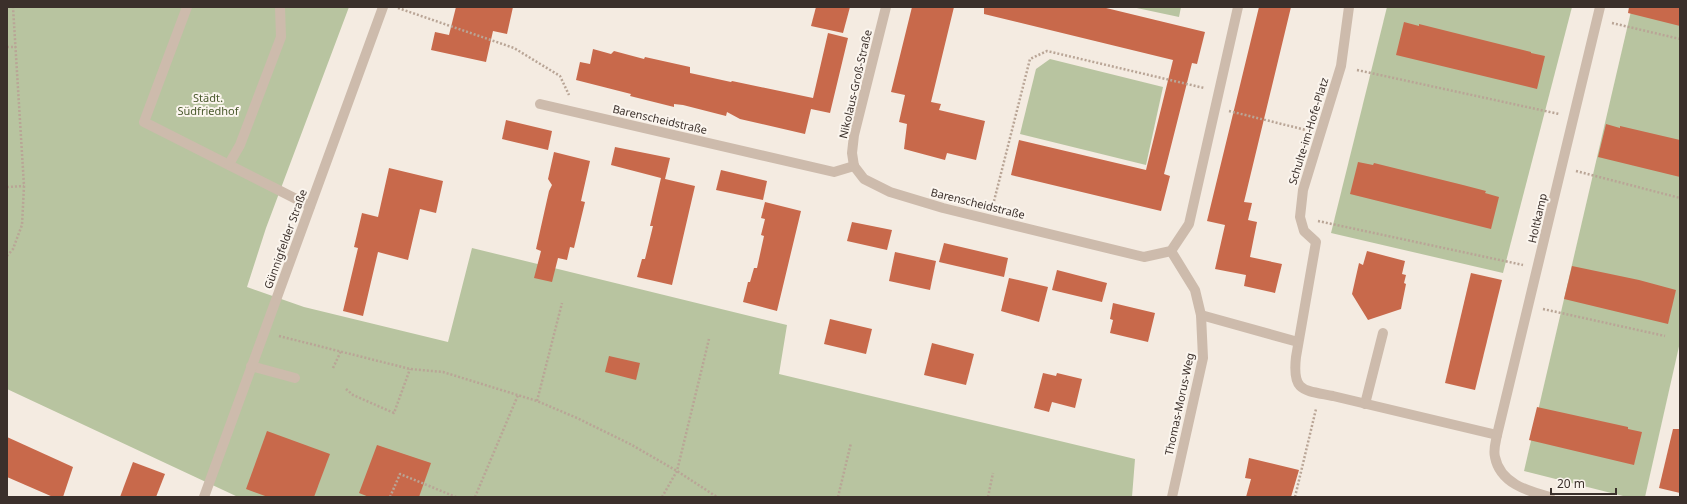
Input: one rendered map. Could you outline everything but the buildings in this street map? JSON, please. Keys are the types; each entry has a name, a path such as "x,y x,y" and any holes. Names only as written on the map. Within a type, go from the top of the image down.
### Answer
{"street":[{"path":"187,7 144,122 310,206"},
{"path":"229,164 240,145 281,37 280,7"},
{"name":"Günnigfelder Straße","path":"204,497 383,7"},
{"name":"Nikolaus-Groß-Straße","path":"854,166 852,153 854,135 886,7"},
{"path":"1171,250 1189,224 1214,107 1238,7"},
{"name":"Schulte-im-Hofe-Platz","path":"1300,217 1303,190 1341,66 1350,7"},
{"name":"Holtkamp","path":"1550,497 1518,486 1508,479 1499,468 1494,455 1497,435 1600,7"},
{"name":"Barenscheidstraße","path":"540,104 834,172 854,166 864,179 890,192 943,208 1144,256 1171,250"},
{"path":"1300,217 1304,231 1316,242 1298,342 1294,374 1297,383 1308,391 1497,435"},
{"name":"Thomas-Morus-Weg","path":"1171,250 1195,290 1201,314 1203,358 1172,497"},
{"path":"1201,314 1298,342"},
{"path":"1365,404 1383,333"},
{"path":"251,366 295,378"}],"path":[{"path":"7,256 13,249 22,225 24,186 13,7"},
{"path":"396,7 514,48 560,76 577,112"},
{"path":"1597,20 1680,39"},
{"path":"7,47 16,47"},
{"path":"989,219 1030,59 1047,51 1218,91"},
{"path":"1341,66 1573,118"},
{"path":"1214,107 1320,134"},
{"path":"1561,168 1680,198"},
{"path":"7,187 24,186"},
{"path":"1300,217 1537,268"},
{"path":"537,401 562,303"},
{"path":"1528,306 1666,336"},
{"path":"264,332 410,369 443,372 537,401 577,418 630,444 677,471 717,497"},
{"path":"662,497 677,471 709,339"},
{"path":"333,368 341,351"},
{"path":"346,389 353,395 394,413 410,369"},
{"path":"1295,497 1320,394"},
{"path":"474,497 518,395"},
{"path":"838,497 851,443"},
{"path":"988,497 993,473"},
{"path":"390,497 400,474 456,497"}],"green space":[{"name":"Städt. Südfriedhof","path":"7,7 349,7 266,228 247,287 304,307 448,342 472,248 787,325 779,374 1135,459 1132,497 238,497 7,389"},
{"path":"1132,7 1181,7 1179,17"},
{"path":"1387,7 1572,7 1503,273 1331,233"},
{"path":"1632,7 1680,7 1680,342 1645,497 1627,497 1524,471"},
{"path":"1050,59 1163,87 1146,165 1020,134 1036,69"}]}
